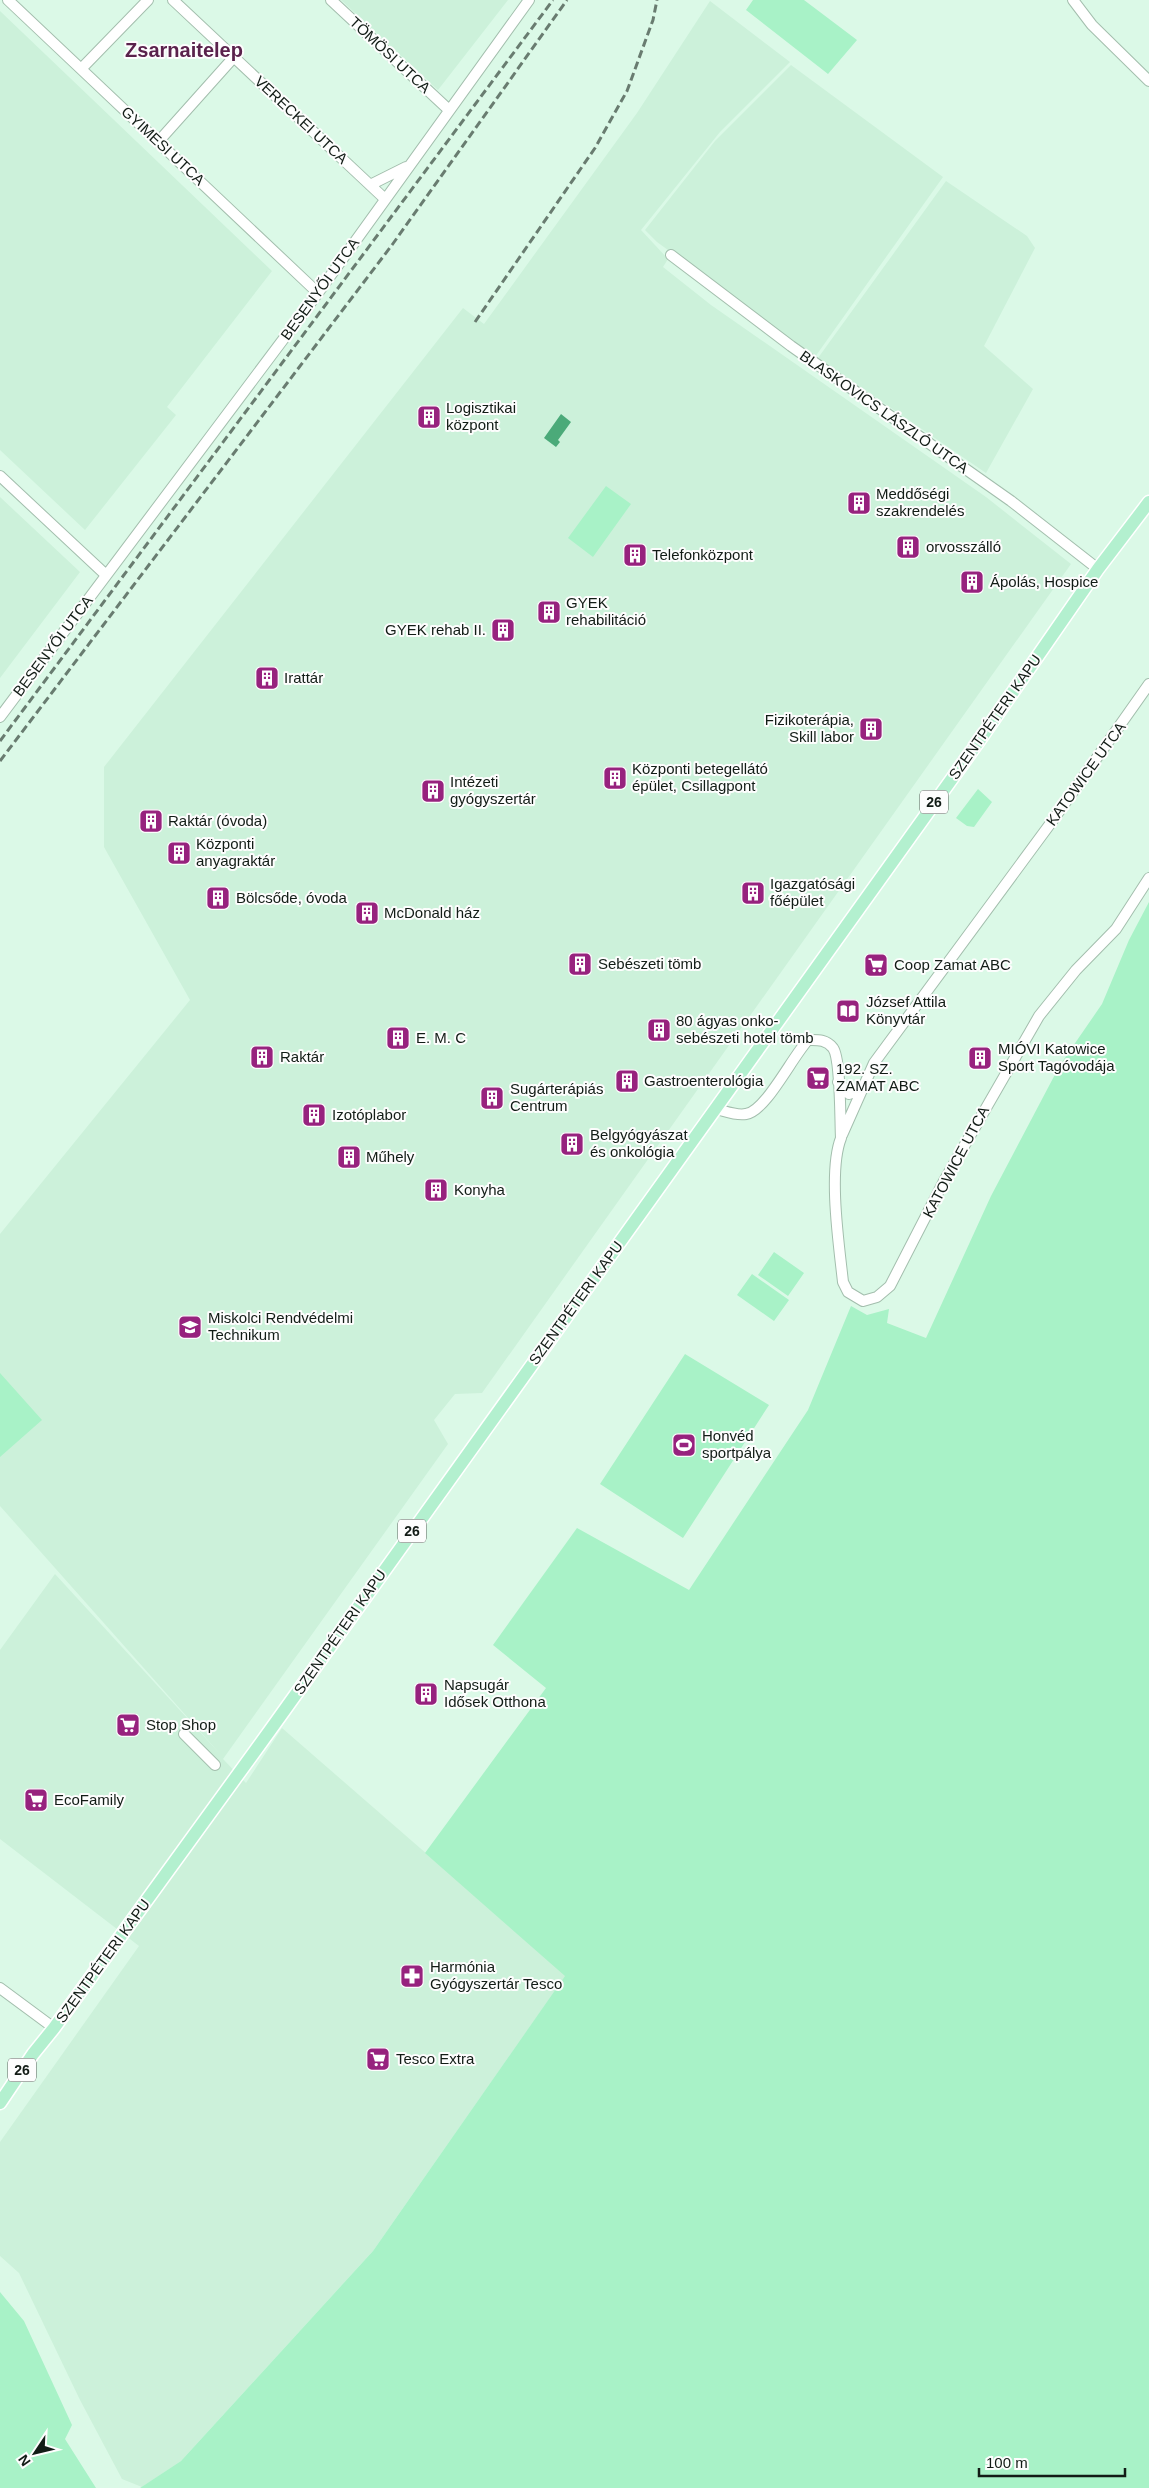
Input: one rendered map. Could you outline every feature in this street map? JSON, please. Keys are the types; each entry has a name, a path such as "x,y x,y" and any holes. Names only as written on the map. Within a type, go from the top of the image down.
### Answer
{"main road":[{"name":"SZENTPÉTERI KAPU","path":"0,2102 716,1109 979,741 1098,569 1149,502"}],"street":[{"name":"GYIMESI UTCA","path":"8,0 318,293"},
{"path":"81,69 148,0"},
{"name":"VERECKEI UTCA","path":"173,0 385,199"},
{"name":"TÖMÖSI UTCA","path":"331,0 449,110"},
{"name":"BESENYŐI UTCA","path":"0,716 318,293 529,0"},
{"path":"1073,0 1092,25 1149,82"},
{"path":"158,142 234,57"},
{"path":"370,185 409,165"},
{"name":"BLASKOVICS LÁSZLÓ UTCA","path":"671,255 791,346 1011,501 1098,569"},
{"path":"0,476 106,575"},
{"name":"KATOWICE UTCA","path":"1149,684 1053,820 874,1063 837,1147 835,1203 843,1282 848,1292 855,1298 869,1300 884,1292 895,1278 944,1181 1039,1016 1076,970 1116,929 1149,878"},
{"name":"KATOWICE UTCA","path":"716,1109 740,1115 749,1114 760,1107 798,1050 808,1040 823,1040 833,1048 838,1065 841,1138"},
{"path":"838,1082 849,1094 862,1089"},
{"path":"184,1734 215,1766"},
{"path":"0,1988 54,2028"}],"shaded area":[{"path":"341,0 508,0 438,90"},
{"path":"753,0 804,0 857,40 828,74 746,10"},
{"path":"710,1 790,62 720,132 641,230 668,259 663,267 711,305 986,497 1071,564 482,1393 455,1394 434,1420 448,1444 223,1759 246,1783 282,1728 566,1975 373,2251 181,2461 142,2487 122,2479 80,2400 19,2273 0,2256 0,2142 139,1946 0,1839 0,1650 55,1574 221,1755 0,1506 0,1234 190,1000 104,847 104,767 463,308 484,324 637,113"},
{"path":"0,11 272,271 167,407 176,415 85,530 0,450"},
{"path":"791,65 943,177 815,357 657,242 645,230 715,141"},
{"path":"946,181 1027,236 1035,248 984,346 1033,389 986,473 818,358"},
{"path":"561,414 571,422 558,440 560,442 556,447 544,438"},
{"path":"606,486 631,504 593,557 568,538"},
{"path":"0,497 80,572 0,678"},
{"path":"978,789 992,802 974,827 967,826 956,818"},
{"path":"1149,902 1149,2488 140,2488 181,2461 373,2251 565,1976 425,1853 546,1688 493,1645 577,1528 689,1590 808,1410 851,1306 867,1315 889,1309 887,1323 926,1338 991,1196 1060,1065 1102,1004 1129,940"},
{"path":"774,1252 804,1273 788,1296 758,1275"},
{"path":"752,1274 789,1300 774,1321 737,1295"},
{"name":"Honvéd sportpálya","path":"685,1354 769,1405 683,1538 600,1484"},
{"path":"0,1373 42,1420 0,1457"},
{"path":"0,2292 24,2321 72,2425 65,2439 96,2488 0,2488"}],"railway":[{"path":"0,741 553,0"},
{"path":"0,761 392,245 567,0"},
{"path":"475,322 595,148 627,91 653,20 657,0"}],"place":[{"name":"Logisztikai központ","path":"429,417"},
{"name":"Meddőségi szakrendelés","path":"859,503"},
{"name":"orvosszálló","path":"908,547"},
{"name":"Telefonközpont","path":"635,555"},
{"name":"Ápolás, Hospice","path":"972,582"},
{"name":"GYEK rehabilitáció","path":"549,612"},
{"name":"GYEK rehab II.","path":"503,630"},
{"name":"Irattár","path":"267,678"},
{"name":"Fizikoterápia, Skill labor","path":"871,729"},
{"name":"Központi betegellátó épület, Csillagpont","path":"615,778"},
{"name":"Intézeti gyógyszertár","path":"433,791"},
{"name":"Raktár (óvoda)","path":"151,821"},
{"name":"Központi anyagraktár","path":"179,853"},
{"name":"Igazgatósági főépület","path":"753,893"},
{"name":"Bölcsőde, óvoda","path":"218,898"},
{"name":"McDonald ház","path":"367,913"},
{"name":"Sebészeti tömb","path":"580,964"},
{"name":"Coop Zamat ABC","path":"876,965"},
{"name":"József Attila Könyvtár","path":"848,1011"},
{"name":"80 ágyas onko- sebészeti hotel tömb","path":"659,1030"},
{"name":"E. M. C","path":"398,1038"},
{"name":"Raktár","path":"262,1057"},
{"name":"MIÓVI Katowice Sport Tagóvodája","path":"980,1058"},
{"name":"192. SZ. ZAMAT ABC","path":"818,1078"},
{"name":"Gastroenterológia","path":"627,1081"},
{"name":"Sugárterápiás Centrum","path":"492,1098"},
{"name":"Izotóplabor","path":"314,1115"},
{"name":"Belgyógyászat és onkológia","path":"572,1144"},
{"name":"Műhely","path":"349,1157"},
{"name":"Konyha","path":"436,1190"},
{"name":"Miskolci Rendvédelmi Technikum","path":"190,1327"},
{"name":"Honvéd sportpálya","path":"684,1445"},
{"name":"Napsugár Idősek Otthona","path":"426,1694"},
{"name":"Stop Shop","path":"128,1725"},
{"name":"EcoFamily","path":"36,1800"},
{"name":"Harmónia Gyógyszertár Tesco","path":"412,1976"},
{"name":"Tesco Extra","path":"378,2059"}],"district":[{"name":"Zsarnaitelep","path":"184,50"}]}
